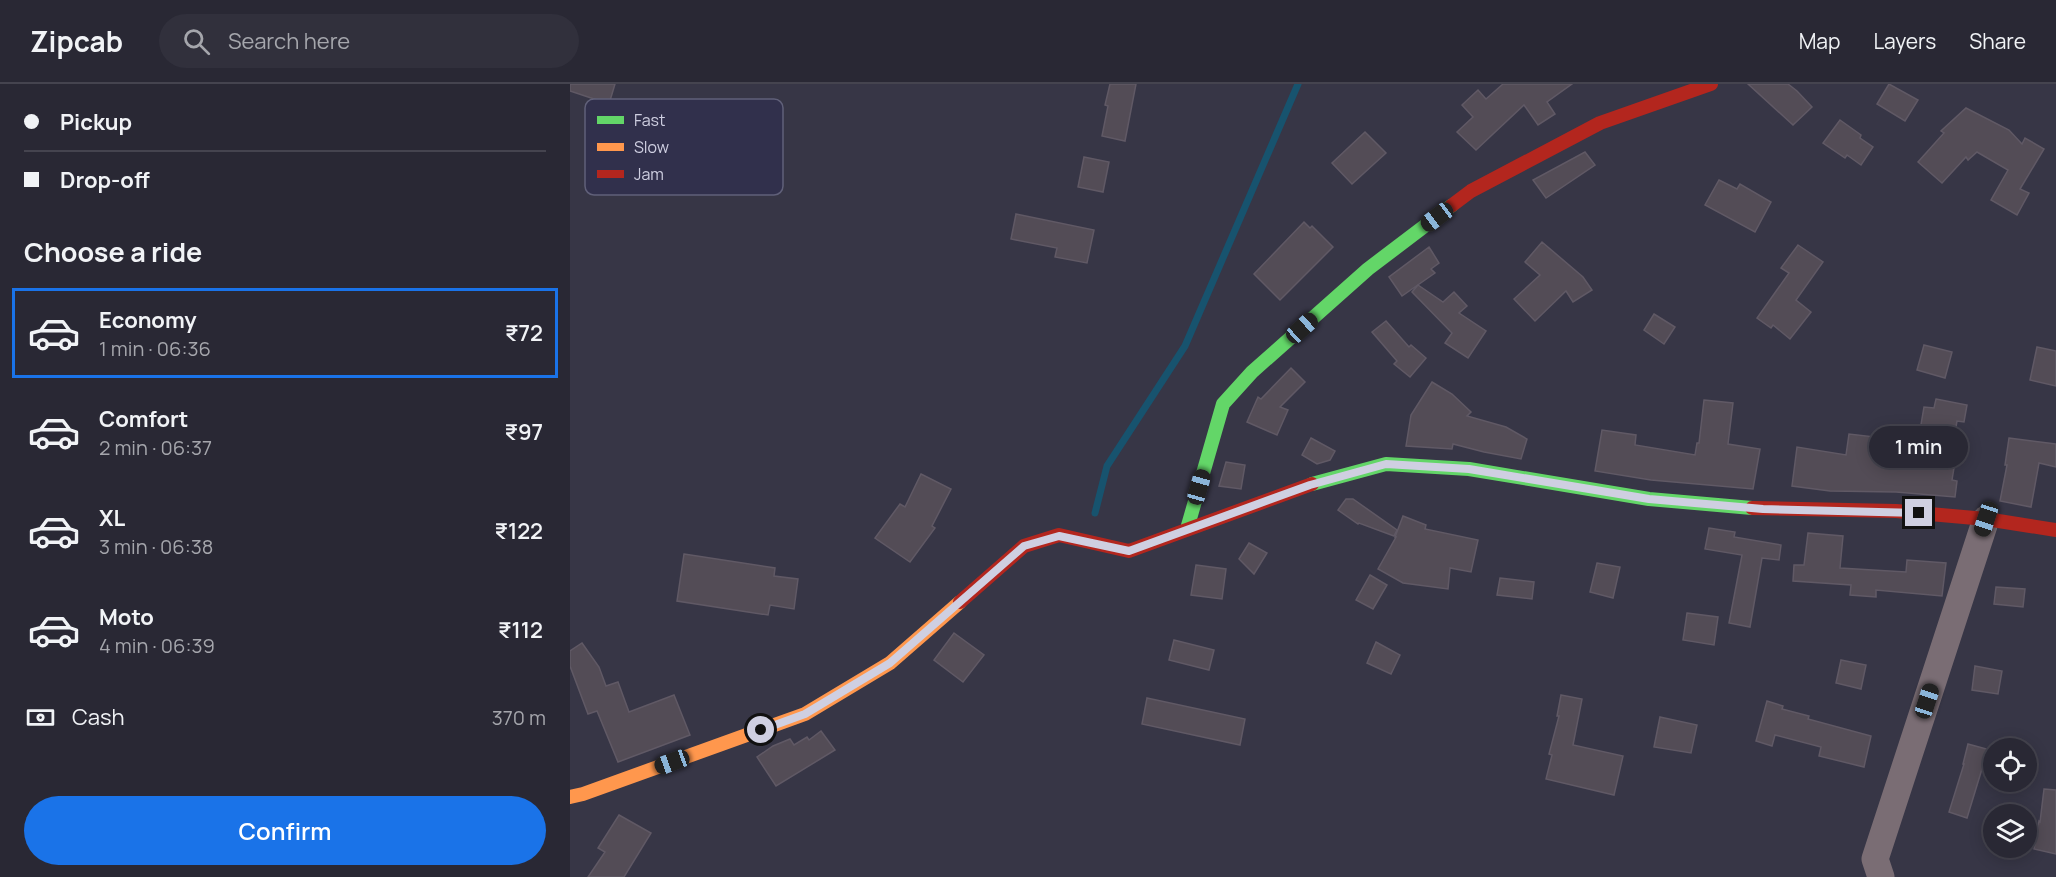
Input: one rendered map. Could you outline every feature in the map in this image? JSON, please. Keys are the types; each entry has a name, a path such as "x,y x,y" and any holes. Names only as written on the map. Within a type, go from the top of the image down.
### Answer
{"street":[{"path":"1187,529 1223,404 1252,372 1368,269 1471,191 1600,123 1711,84"},
{"path":"570,797 584,794 805,714 890,663 1024,546 1059,536 1129,551 1310,485 1386,464 1469,469 1649,499 1763,509 1896,511 1986,519 2056,530"},
{"path":"1881,877 1875,859 1986,519"}],"building":[{"path":"570,84 615,84 610,99 594,99 570,91"},
{"path":"1110,84 1136,84 1125,141 1102,136"},
{"path":"1503,84 1572,84 1547,102 1555,114 1538,125 1524,105 1476,150 1457,132 1473,117 1462,105 1478,90 1486,99"},
{"path":"1748,84 1788,84 1812,107 1793,125"},
{"path":"1889,84 1918,100 1905,121 1877,104"},
{"path":"1966,108 2009,130 2022,144 2025,138 2044,149 2020,189 2029,193 2017,215 1991,200 2008,170 1977,152 1968,160 1966,157 1942,183 1918,162 1944,133 1941,131"},
{"path":"1840,120 1873,147 1861,165 1847,155 1845,158 1823,143"},
{"path":"1365,132 1386,153 1352,184 1332,163"},
{"path":"1585,152 1595,165 1546,198 1533,180"},
{"path":"1084,157 1109,162 1103,192 1078,187"},
{"path":"1719,180 1737,189 1740,184 1771,202 1755,232 1705,205"},
{"path":"1016,214 1094,230 1087,263 1055,257 1057,248 1011,239"},
{"path":"1304,222 1310,228 1312,226 1333,247 1280,300 1254,274"},
{"path":"1542,242 1583,277 1592,290 1573,302 1566,291 1535,321 1514,299 1540,275 1525,262"},
{"path":"1798,245 1823,262 1796,300 1811,312 1790,339 1773,325 1771,328 1757,318 1789,273 1781,268"},
{"path":"1429,247 1439,263 1431,269 1435,273 1402,296 1389,277"},
{"path":"1418,285 1443,302 1454,292 1467,306 1459,313 1486,331 1468,358 1445,343 1452,333 1412,292"},
{"path":"1654,314 1675,327 1664,344 1644,330"},
{"path":"1386,321 1409,347 1411,345 1426,358 1410,377 1394,364 1397,361 1372,332"},
{"path":"1924,345 1952,352 1945,378 1917,370"},
{"path":"2037,347 2056,351 2056,386 2030,380"},
{"path":"1291,368 1305,382 1280,407 1288,410 1277,435 1247,422 1258,397 1261,399"},
{"path":"1432,382 1452,394 1471,412 1467,416 1506,427 1527,439 1521,459 1453,444 1452,449 1406,446 1411,415"},
{"path":"1936,399 1967,405 1964,422 1957,421 1951,455 1956,456 1952,480 1957,481 1955,497 1896,492 1830,491 1792,486 1797,447 1846,455 1849,434 1918,442 1924,407 1934,408"},
{"path":"1704,400 1733,403 1728,444 1760,449 1753,489 1651,480 1595,471 1602,430 1636,435 1635,445 1695,455 1697,443 1699,443"},
{"path":"1311,438 1335,451 1330,460 1317,464 1302,455"},
{"path":"2009,438 2056,444 2056,467 2039,463 2031,507 2000,501 2007,465 2005,465"},
{"path":"1226,462 1245,465 1241,489 1219,486"},
{"path":"921,474 951,489 932,526 935,528 910,562 875,538 900,504 905,507"},
{"path":"1346,499 1353,499 1397,530 1394,536 1358,524 1338,510"},
{"path":"1403,516 1426,525 1425,529 1478,540 1471,572 1450,568 1448,589 1403,583 1378,569 1396,537"},
{"path":"1709,528 1735,532 1734,537 1781,545 1779,560 1762,558 1750,627 1729,623 1742,555 1705,549"},
{"path":"1808,533 1843,536 1840,568 1906,572 1907,560 1946,563 1942,596 1876,590 1876,597 1850,595 1851,585 1793,581 1794,565 1804,565"},
{"path":"1249,543 1267,553 1254,574 1239,559"},
{"path":"684,554 775,568 774,576 798,579 794,609 770,605 768,615 677,601"},
{"path":"1597,563 1620,567 1613,598 1590,592"},
{"path":"1196,565 1226,569 1222,599 1191,595"},
{"path":"1370,575 1387,585 1373,609 1356,600"},
{"path":"1500,578 1534,582 1532,599 1497,595"},
{"path":"1996,587 2025,589 2023,607 1994,604"},
{"path":"1687,613 1718,617 1714,645 1683,640"},
{"path":"954,633 984,655 963,682 934,660"},
{"path":"1174,640 1214,650 1209,670 1169,660"},
{"path":"1376,642 1400,655 1391,674 1367,663"},
{"path":"582,643 599,667 606,686 618,682 629,712 674,695 690,735 618,762 597,711 588,714 570,666 570,651"},
{"path":"1841,660 1866,665 1861,689 1836,683"},
{"path":"1975,666 2002,671 1998,694 1972,690"},
{"path":"1561,695 1582,699 1573,745 1623,756 1614,795 1546,779"},
{"path":"1147,698 1245,719 1240,745 1142,724"},
{"path":"1767,701 1783,706 1782,709 1809,716 1808,719 1871,736 1864,767 1819,756 1821,747 1775,735 1772,746 1756,741"},
{"path":"1660,717 1697,725 1691,753 1654,747"},
{"path":"821,731 835,750 776,786 757,757 773,746 790,739 794,745 807,737 809,740"},
{"path":"1968,744 1983,748 1983,769 1967,818 1949,812"},
{"path":"2044,789 2056,790 2056,854 2037,850 2037,832"},
{"path":"619,815 651,833 624,877 588,877 605,852 598,848"}],"waterway":[{"path":"1095,513 1107,466 1185,346 1298,84"}],"traffic: fast":[{"path":"1187,529 1223,404 1252,372 1368,269 1451,206"},
{"path":"1312,484 1386,464 1469,469 1649,499 1752,508"}],"traffic: slow":[{"path":"570,797 805,714 890,663 960,602"}],"traffic: jam":[{"path":"1451,206 1471,191 1600,123 1711,84"},
{"path":"960,602 1024,546 1059,535 1129,551 1312,484"},
{"path":"1752,508 1896,511 1986,519 2056,530"}],"route":[{"path":"761,730 805,714 890,663 1024,546 1059,536 1129,551 1310,485 1386,464 1469,469 1649,499 1763,509 1919,513"}]}
